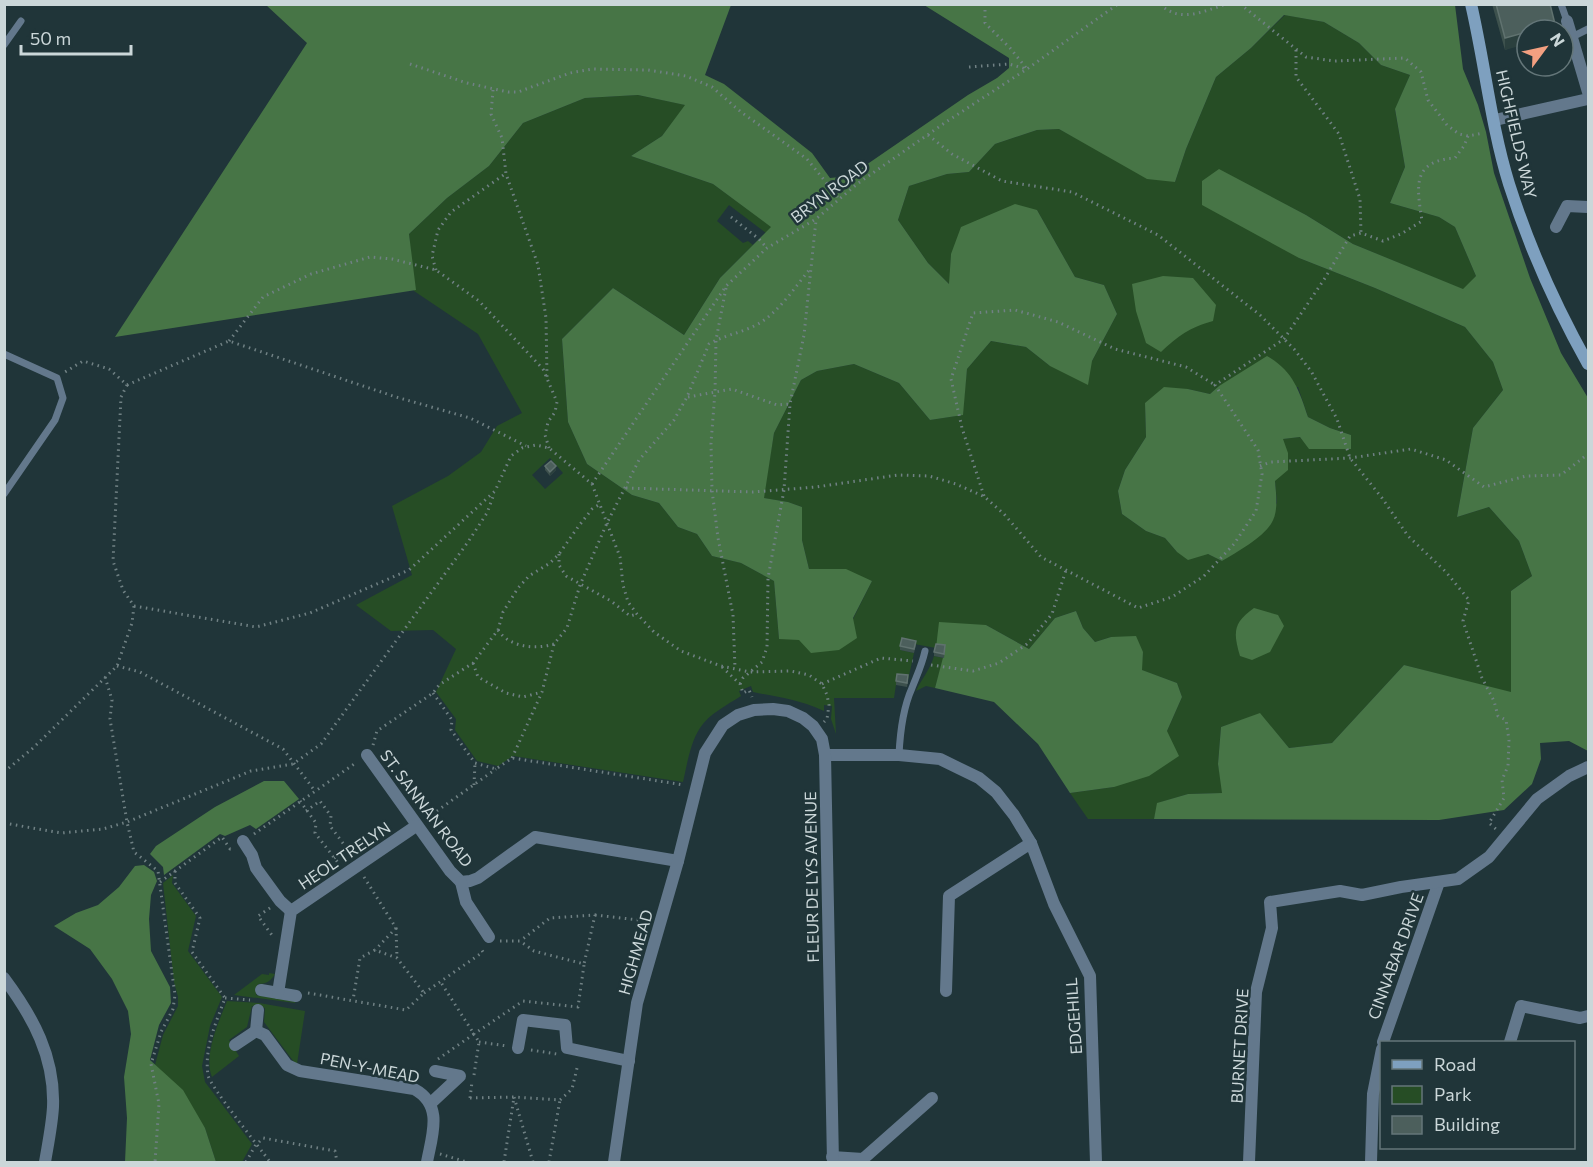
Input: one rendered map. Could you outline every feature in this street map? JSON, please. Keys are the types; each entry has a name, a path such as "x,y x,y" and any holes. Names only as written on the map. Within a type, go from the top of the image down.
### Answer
{"main road":[{"name":"HIGHFIELDS WAY","path":"1471,4 1509,183 1534,255 1565,323 1588,364"}],"street":[{"path":"1575,48 1588,93"},
{"path":"1496,125 1588,99"},
{"path":"1556,228 1567,206 1588,207"},
{"name":"HIGHMEAD","path":"614,1162 637,1003 678,861 705,753 723,725 738,715 754,710 788,711 803,718 816,730"},
{"name":"FLEUR DE LYS AVENUE","path":"816,730 822,739 825,755 832,1160"},
{"name":"ST. SANNAN ROAD","path":"366,754 416,826 461,882 466,902 487,943"},
{"name":"EDGEHILL","path":"825,755 899,754 940,759 979,778 996,792 1031,843 1054,904 1090,976 1096,1162"},
{"name":"BURNET DRIVE","path":"1249,1162 1256,992 1272,928 1269,902 1340,891 1362,895 1458,879 1489,857 1537,799 1569,776 1588,767"},
{"name":"HEOL TRELYN","path":"278,993 291,912 356,863 416,826"},
{"name":"ST. SANNAN ROAD","path":"461,882 470,882 478,878 535,837 678,861"},
{"name":"HEOL TRELYN","path":"243,841 252,855 256,868 291,912"},
{"path":"946,991 949,896 1031,843"},
{"name":"CINNABAR DRIVE","path":"1383,1041 1439,882"},
{"path":"4,978 37,1027 51,1068 53,1107 45,1162"},
{"path":"235,1045 256,1031 259,1000 278,993 299,996"},
{"path":"1510,1041 1521,1006 1580,1018 1588,1016"},
{"path":"518,1048 523,1020 565,1026 567,1048 629,1061"},
{"name":"PEN-Y-MEAD","path":"256,1031 265,1035 286,1065 300,1071 414,1089 424,1094 431,1103 434,1124 428,1157"},
{"path":"1371,1162 1373,1094 1380,1059"},
{"path":"431,1103 460,1076 435,1071"},
{"path":"832,1160 862,1159 932,1098"}],"lane":[{"path":"4,45 21,21"},
{"path":"4,354 57,378 63,398 55,420 4,494"},
{"path":"899,754 904,717 911,689 919,674 925,651"}],"path":[{"path":"986,4 985,23 1028,69"},
{"name":"BRYN ROAD","path":"592,484 726,286 767,248 816,219 838,198 1028,69 1118,4"},
{"path":"1160,4 1170,14 1190,15 1227,4"},
{"path":"1239,4 1306,57 1334,61 1405,58 1421,72 1428,100 1447,125 1459,134 1468,136 1496,125"},
{"path":"1296,50 1296,77 1339,134 1360,199 1361,233"},
{"path":"410,64 493,90 518,92 570,73 592,69 648,70 686,76 712,87 741,112 807,159 838,198"},
{"path":"969,67 1010,64 1028,69"},
{"path":"493,90 491,114 502,138 506,174 538,265 546,318 547,379"},
{"path":"928,135 952,154 1002,181 1072,192 1158,235 1260,315 1311,371 1337,419 1350,458 1382,498 1408,536 1446,572 1469,600 1463,621 1482,678 1494,701 1498,716 1506,720 1509,740 1508,766 1502,780 1504,798 1489,823"},
{"path":"1215,385 1284,339 1350,236 1361,233 1383,241 1401,234 1422,221 1418,182 1425,168 1438,159 1455,158 1468,136"},
{"path":"436,270 432,256 438,230 451,212 506,174"},
{"path":"731,217 767,248"},
{"path":"740,684 762,662 767,647 768,578 784,490 790,404 804,335 816,219"},
{"path":"4,772 117,666 132,623 134,606 123,590 113,561 121,398 127,386 229,341 263,297 311,274 370,258 392,259 436,270 479,301 543,369 557,402 545,435 549,448"},
{"path":"416,826 512,758 542,692 554,644 567,628 580,585 607,523 639,460 674,420 710,345 716,340 758,324 782,303 810,269"},
{"path":"726,286 716,340 711,443 712,490 718,538 733,615 735,669"},
{"path":"626,488 753,492 816,487 898,475 929,476 956,484 985,498 1004,514 1041,557 1138,608 1172,597 1204,576 1234,544 1256,511 1262,474 1258,450 1215,385 1186,367 1116,349 1058,322 1015,310 974,313 951,379 962,428 985,498"},
{"path":"229,341 396,397 470,418 526,446"},
{"path":"57,378 83,361 110,369 127,386"},
{"path":"687,397 732,389 777,405 790,404"},
{"path":"4,823 61,833 103,829 127,822 251,771 293,764 321,744 468,542 487,513 511,456 526,446 536,445 549,448 592,484 620,557 623,585 628,602 654,632 681,651 721,666 750,672 791,671 808,675 822,684 828,705 827,719 816,730"},
{"path":"1260,466 1271,462 1350,458 1411,449 1446,460 1484,487 1526,476 1561,475 1588,454"},
{"path":"134,606 256,627 310,613 409,570 495,491"},
{"path":"255,833 366,754 377,731 473,663 498,630 503,612 518,588 529,576 560,554 578,526 592,509 600,504"},
{"path":"560,554 559,565 566,576 611,601 630,616 637,614"},
{"path":"822,684 881,658 973,671 999,663 1027,644 1052,614 1066,569"},
{"path":"498,630 504,639 531,648 543,648 554,644"},
{"path":"473,663 478,677 506,693 523,697 542,692"},
{"path":"117,666 140,672 283,749 315,791"},
{"path":"721,666 732,674 740,684 743,693 749,690 752,699"},
{"path":"105,676 112,700 110,719 134,852 158,871 175,995 173,1009 161,1032 151,1064 159,1104 155,1162"},
{"path":"433,693 452,720 452,730 475,763 474,784"},
{"path":"512,758 687,785"},
{"path":"475,763 496,769"},
{"path":"300,801 316,823 315,833 341,868"},
{"path":"306,811 320,801 331,816 330,826 396,928 397,958"},
{"path":"160,882 222,837 230,849"},
{"path":"334,858 347,849"},
{"path":"175,871 175,883 200,918 192,952 225,998"},
{"path":"273,905 258,916 279,945"},
{"path":"435,1071 438,1059 523,1001 578,1007 584,964 595,915"},
{"path":"520,941 550,918 595,915 661,923"},
{"path":"353,1000 360,958 375,950 396,928"},
{"path":"299,996 307,993 406,1010 424,993 483,952 487,943 502,940 520,941 534,951 584,964"},
{"path":"375,950 397,958 424,993"},
{"path":"440,981 479,1042 470,1098 514,1097 560,1100"},
{"path":"225,998 259,1000"},
{"path":"225,998 209,1041 208,1078 270,1162"},
{"path":"479,1042 559,1055"},
{"path":"549,1162 560,1100 572,1089 579,1058"},
{"path":"504,1162 514,1097"},
{"path":"514,1097 533,1162"},
{"path":"246,1162 263,1138 335,1151 337,1162"},
{"path":"428,1157 467,1162"}],"green space":[{"path":"266,5 731,5 705,75 724,84 812,153 830,178 850,176 1009,68 1009,58 924,5 1455,5 1463,69 1478,105 1494,173 1530,278 1561,353 1588,398 1588,751 1569,741 1540,743 1541,759 1532,784 1504,810 1439,820 1154,819 1157,803 1188,794 1222,793 1218,764 1221,727 1260,713 1289,748 1332,743 1404,665 1511,692 1511,591 1532,576 1519,541 1489,507 1457,517 1473,428 1503,390 1493,362 1465,327 1299,258 1202,205 1202,181 1219,169 1306,215 1353,244 1463,289 1476,276 1455,227 1439,217 1390,203 1405,167 1395,109 1410,75 1381,65 1359,43 1324,22 1284,15 1251,48 1216,77 1175,182 1147,179 1059,129 1037,130 995,144 969,172 947,174 909,186 898,220 928,263 949,284 951,254 961,227 1015,204 1037,210 1075,277 1104,285 1117,314 1092,361 1088,385 1050,366 1026,347 991,341 967,369 963,415 930,420 899,383 854,364 817,371 801,380 774,433 764,498 802,507 802,540 809,569 846,569 872,581 853,618 857,638 839,650 811,653 799,640 779,639 774,581 741,563 712,556 697,534 678,527 659,503 632,495 587,464 568,422 562,339 613,288 684,335 720,278 771,227 713,184 631,156 662,136 685,105 638,95 585,98 523,123 489,166 447,198 409,234 416,290 115,337 307,43"},
{"path":"1285,15 1324,22 1359,43 1381,65 1410,75 1395,110 1405,167 1390,203 1439,217 1455,227 1476,276 1464,290 1353,244 1306,215 1219,170 1299,258 1465,327 1493,362 1503,390 1473,428 1457,517 1489,507 1519,541 1532,576 1511,591 1511,693 1404,665 1332,743 1289,748 1260,714 1221,727 1218,764 1223,793 1188,794 1158,803 1154,819 1088,819 1070,793 1114,787 1167,731 1182,697 1177,683 1141,670 1143,652 1111,637 1095,642 1083,628 1076,611 1055,618 1029,649 986,625 936,648 903,642 901,650 914,653 908,680 897,678 894,698 834,698 836,734 831,719 832,706 824,705 824,711 797,701 753,692 751,686 739,691 741,696 713,714 700,728 691,747 683,782 513,756 498,766 477,761 455,730 456,719 436,692 456,649 433,630 391,631 356,605 412,575 392,506 448,476 481,452 497,426 522,413 478,334 414,291 409,234 447,198 489,166 523,123 585,98 638,95 686,105 662,136 631,156 713,184 772,227 766,233 729,205 717,221 743,243 748,241 753,245 720,278 684,335 613,288 562,339 568,422 587,464 632,495 659,503 678,527 697,534 712,556 741,563 774,581 779,639 853,619 872,581 809,569 802,540 802,507 763,498 774,433 801,380 817,371 854,364 899,383 930,420 962,415 967,369 991,341 1026,347 1050,366 1092,361 1117,314 1104,285 1075,277 1037,210 951,254 950,285 928,263 898,220 909,186 947,174 969,172 995,144 1037,130 1059,129 1087,144 1175,182 1216,77 1251,48","holes":["1219,386 1298,387 1308,417 1351,435 1350,449 1310,449 1300,437 1282,439 1275,481 1277,503 1222,561 1208,554 1177,552 1165,538 1146,531 1122,514 1118,491 1125,470 1146,437 1145,403 1188,389 1210,394","550,458 563,473 545,489 532,475"]},
{"path":"1163,276 1193,278 1216,305 1213,321 1185,333 1161,352 1146,343 1136,311 1132,284"},
{"path":"1267,356 1283,368 1294,382 1308,417 1351,435 1351,449 1309,449 1300,437 1283,439 1288,453 1288,470 1275,481 1275,514 1271,524 1249,544 1222,561 1208,554 1188,560 1177,552 1165,538 1146,531 1122,514 1118,491 1125,470 1146,437 1145,403 1164,387 1210,394"},
{"path":"1254,608 1278,615 1284,626 1270,652 1252,660 1240,656 1236,629 1242,618"},
{"path":"1076,611 1083,628 1095,642 1111,637 1136,636 1143,652 1142,670 1177,683 1182,697 1167,731 1179,756 1149,776 1114,787 1070,793 1038,744 994,702 935,688 945,650 936,648 939,622 986,625 1029,649 1055,618"},
{"path":"934,656 944,658 935,688 926,686 916,691 930,666"},
{"path":"264,781 284,781 299,799 256,829 250,825 225,836 220,834 164,875 163,867 150,854 156,846 215,807"},
{"path":"144,865 154,872 157,881 151,895 149,919 151,951 170,987 171,1003 159,1025 150,1060 183,1090 205,1128 216,1162 125,1162 127,1118 124,1077 131,1034 128,1011 112,979 90,949 54,926 76,913 98,905 119,887 135,866"},
{"path":"173,875 172,883 196,916 188,951 222,997 210,1026 202,1066 205,1082 252,1144 242,1162 216,1162 205,1128 155,1065 163,1035 178,1006 163,883"},
{"path":"269,973 275,974 268,982 258,984 256,995 295,1001 295,1003 234,995 262,974 269,975"},
{"path":"227,1001 259,1003 305,1011 297,1064 264,1022 265,1008 252,1006 247,1027 229,1040 239,1056 212,1077 209,1059 216,1028"}],"building":[{"path":"1496,4 1550,4 1554,18 1515,18 1515,35 1505,38"},
{"path":"551,461 556,466 550,472 545,466"},
{"path":"902,638 916,641 914,649 900,646"},
{"path":"936,644 945,645 944,654 934,652"},
{"path":"897,674 908,675 907,683 896,681"}]}
